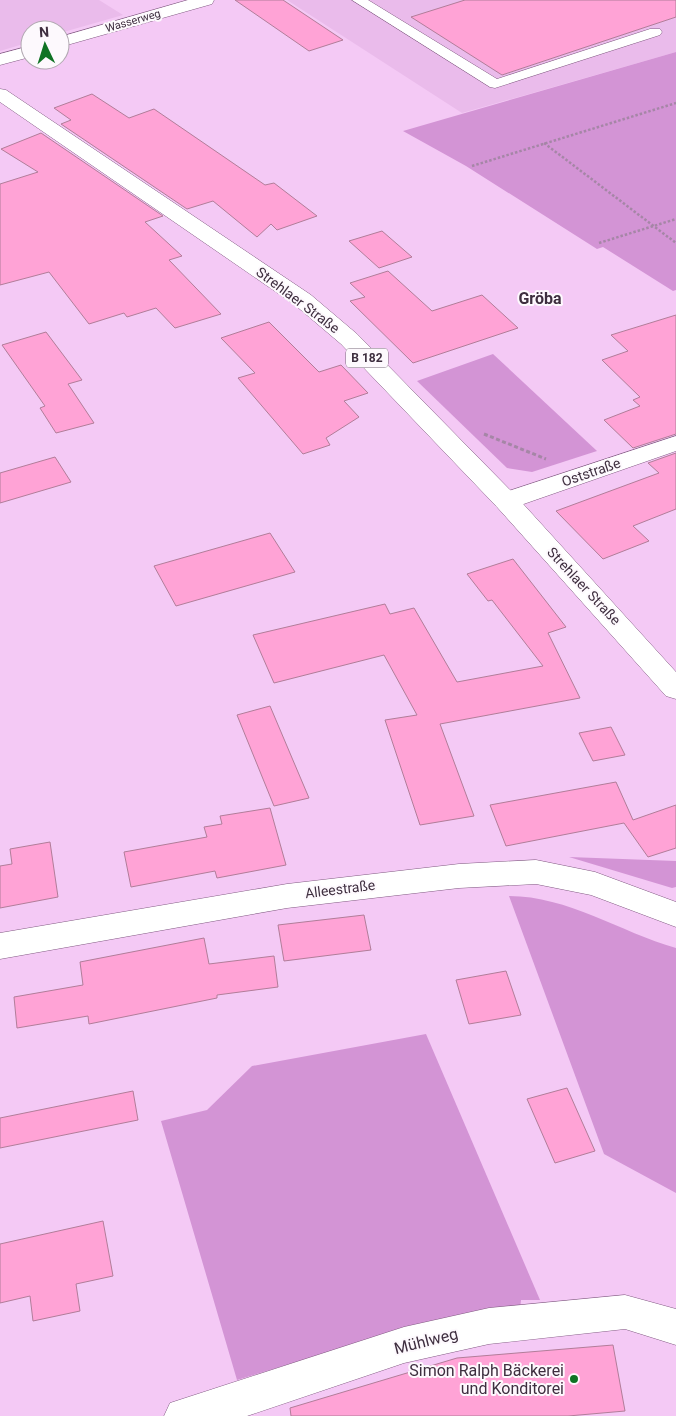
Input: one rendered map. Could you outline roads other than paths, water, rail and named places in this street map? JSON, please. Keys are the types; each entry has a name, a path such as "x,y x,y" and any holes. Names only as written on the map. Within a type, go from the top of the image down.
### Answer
{"street":[{"name":"Wasserweg","path":"70,39 206,0"},
{"path":"0,60 20,54"},
{"name":"Strehlaer Straße","path":"0,94 303,300 349,340 506,502 676,689"},
{"name":"Oststraße","path":"506,502 676,442"},
{"name":"Alleestraße","path":"0,946 287,896 459,876 536,872 595,884 676,915"},
{"name":"Mühlweg","path":"182,1416 246,1398 404,1346 488,1326 624,1312 676,1327"}],"lane":[{"path":"359,0 495,84 655,32"}],"place":[{"name":"Simon Ralph Bäckerei und Konditorei","path":"574,1379"}],"district":[{"name":"Gröba","path":"540,298"}]}
